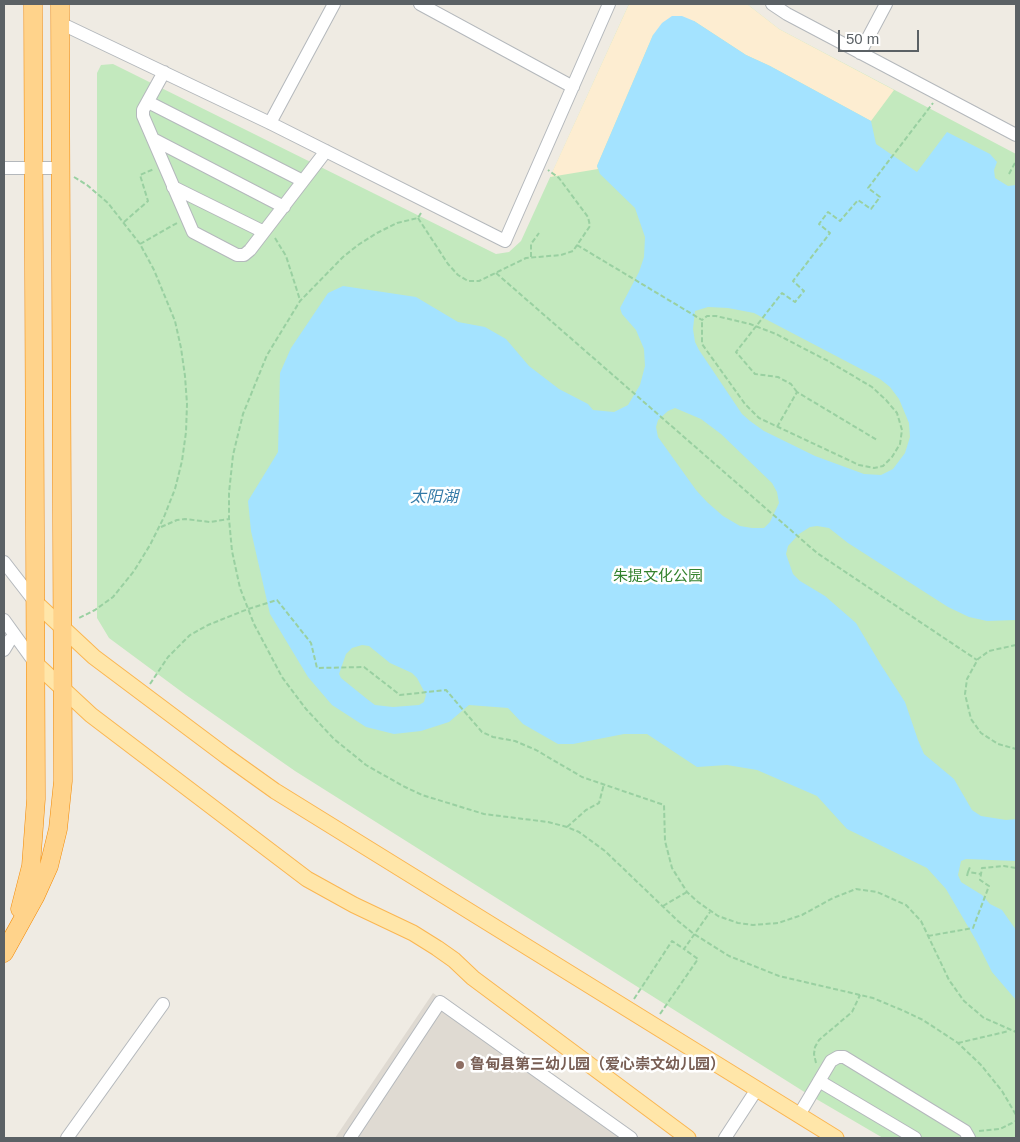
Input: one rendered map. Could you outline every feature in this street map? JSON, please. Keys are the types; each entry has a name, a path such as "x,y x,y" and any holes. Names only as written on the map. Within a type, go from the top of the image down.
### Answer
{"highway":[{"path":"4,953 22,903 28,879 34,841 36,783 33,4"},
{"path":"4,953 43,882 54,848 63,781 60,4"}],"main road":[{"path":"35,602 94,657 275,791 836,1138"},
{"path":"35,663 91,716 307,880 413,933 437,948 454,960 473,978 688,1138"}],"street":[{"path":"270,123 334,4"},
{"path":"420,4 573,86"},
{"path":"60,23 270,123 505,241 609,4"},
{"path":"772,4 787,14 1016,135"},
{"path":"860,53 886,4"},
{"path":"164,72 143,110 143,116 152,139 193,232 237,255 244,255 250,250 326,151"},
{"path":"148,102 304,181"},
{"path":"152,139 284,206"},
{"path":"4,168 60,168"},
{"path":"173,187 265,231"},
{"path":"4,562 35,602"},
{"path":"4,620 35,663"},
{"path":"4,650 10,640 15,637"},
{"path":"350,1138 440,1002 631,1138"},
{"path":"67,1138 163,1004"},
{"path":"799,1115 831,1061 838,1057 844,1057 965,1131 968,1137"},
{"path":"822,1077 915,1138"},
{"path":"725,1138 758,1090"}],"path":[{"path":"877,440 797,392 791,384 778,377 755,374 736,352 782,293 795,302 804,291 792,281 830,232 819,224 828,212 840,221 858,200 871,209 880,198 868,188 939,95"},
{"path":"1009,174 1016,161"},
{"path":"124,222 148,201 140,176 164,165"},
{"path":"60,168 87,185 108,203 140,244 166,295 181,348 186,376 186,423 182,461 174,489 159,528 134,571 113,597 95,610 61,627"},
{"path":"428,202 418,218 398,223 358,245 343,257 300,301 267,356 243,414 230,473 229,518 235,569 248,609 272,659 294,693 315,720 334,739 366,765 422,795 465,809 501,817 548,822 579,832 605,850 694,934 729,956 763,971 795,981 883,1001 904,1010 940,1030 958,1043 981,1065 992,1078 1016,1115"},
{"path":"140,244 186,218"},
{"path":"265,231 275,238 286,256 300,301"},
{"path":"531,257 531,244 539,233"},
{"path":"577,245 702,320"},
{"path":"496,273 815,551 977,660"},
{"path":"707,316 716,316 755,326 776,334 872,387 897,413 902,430 900,444 892,457 883,466 874,468 859,465 759,418 745,404 702,344 702,320 707,316"},
{"path":"777,428 797,392"},
{"path":"159,528 177,520 210,522 229,518"},
{"path":"143,694 168,657 190,635 208,625 277,600 311,643 317,668 364,667 400,695 446,690 482,732 493,737 515,741 536,750 582,777 664,805 667,852 677,877 687,892 710,912 738,923 753,925 769,924 787,921 802,915 850,890 870,890 894,898 906,905 917,917 949,980 964,1001 984,1018 1016,1032"},
{"path":"1016,645 989,651 977,660 970,671 965,689 966,703 975,726 989,739 998,744 1016,749"},
{"path":"567,827 586,810 599,802 604,784"},
{"path":"928,936 973,928 989,886 980,880 982,868 1004,866 1016,868"},
{"path":"967,876 970,867"},
{"path":"968,872 981,874"},
{"path":"663,906 687,892"},
{"path":"684,948 710,912"},
{"path":"627,1010 672,941 698,958 653,1025"},
{"path":"822,1077 815,1061 815,1047 824,1034 852,1012 860,995"},
{"path":"958,1043 1011,1030"},
{"path":"968,1137 975,1132 1000,1129 1016,1121"}],"shaded area":[{"name":"鲁甸县第三幼儿园（爱心崇文幼儿园）","path":"433,993 639,1138 335,1138"}],"green space":[{"name":"朱提文化公园","path":"629,4 747,4 779,29 1016,154 1016,1138 883,1138 806,1093 295,771 186,695 109,638 97,618 97,73 101,65 113,64 496,254 509,252 521,241"}],"sand":[{"path":"629,4 747,4 779,29 894,90 871,121 746,55 694,21 653,35 597,166 598,169 550,177"}],"water":[{"name":"太阳湖","path":"672,16 682,16 694,21 746,55 871,121 876,144 917,172 947,132 990,154 997,162 994,170 995,178 1008,186 1016,185 1016,620 987,621 969,617 948,607 848,543 829,528 810,527 799,534 788,546 786,554 793,574 800,581 825,596 856,623 905,702 924,754 954,779 972,810 981,816 1006,820 1016,819 1016,861 966,859 961,861 958,875 961,882 982,895 990,904 1002,910 1016,930 1016,1000 992,972 946,889 927,868 847,829 817,796 757,770 727,765 697,767 647,734 624,734 573,744 558,744 523,724 508,708 469,705 449,722 421,731 394,734 366,727 332,705 308,677 270,614 251,531 248,501 278,452 280,373 291,348 328,293 343,286 416,297 458,322 485,327 506,339 529,366 559,389 588,404 593,410 614,412 628,405 640,385 645,366 644,349 636,330 622,314 620,308 639,272 644,257 645,237 635,208 600,174 597,166 653,35 662,23","holes":["708,307 728,308 754,313 880,379 890,387 899,399 909,423 910,437 905,453 893,469 881,475 864,474 815,456 764,431 742,414 695,342 693,329 695,311","675,408 701,419 721,434 772,483 777,492 779,503 770,522 764,528 740,526 723,516 696,490 658,437 656,427 658,420 668,411","362,645 369,646 390,663 412,673 417,678 426,695 424,702 419,705 393,707 375,705 341,678 339,674 346,654 352,648"]}],"place":[{"name":"鲁甸县第三幼儿园（爱心崇文幼儿园）","path":"460,1065"}]}
